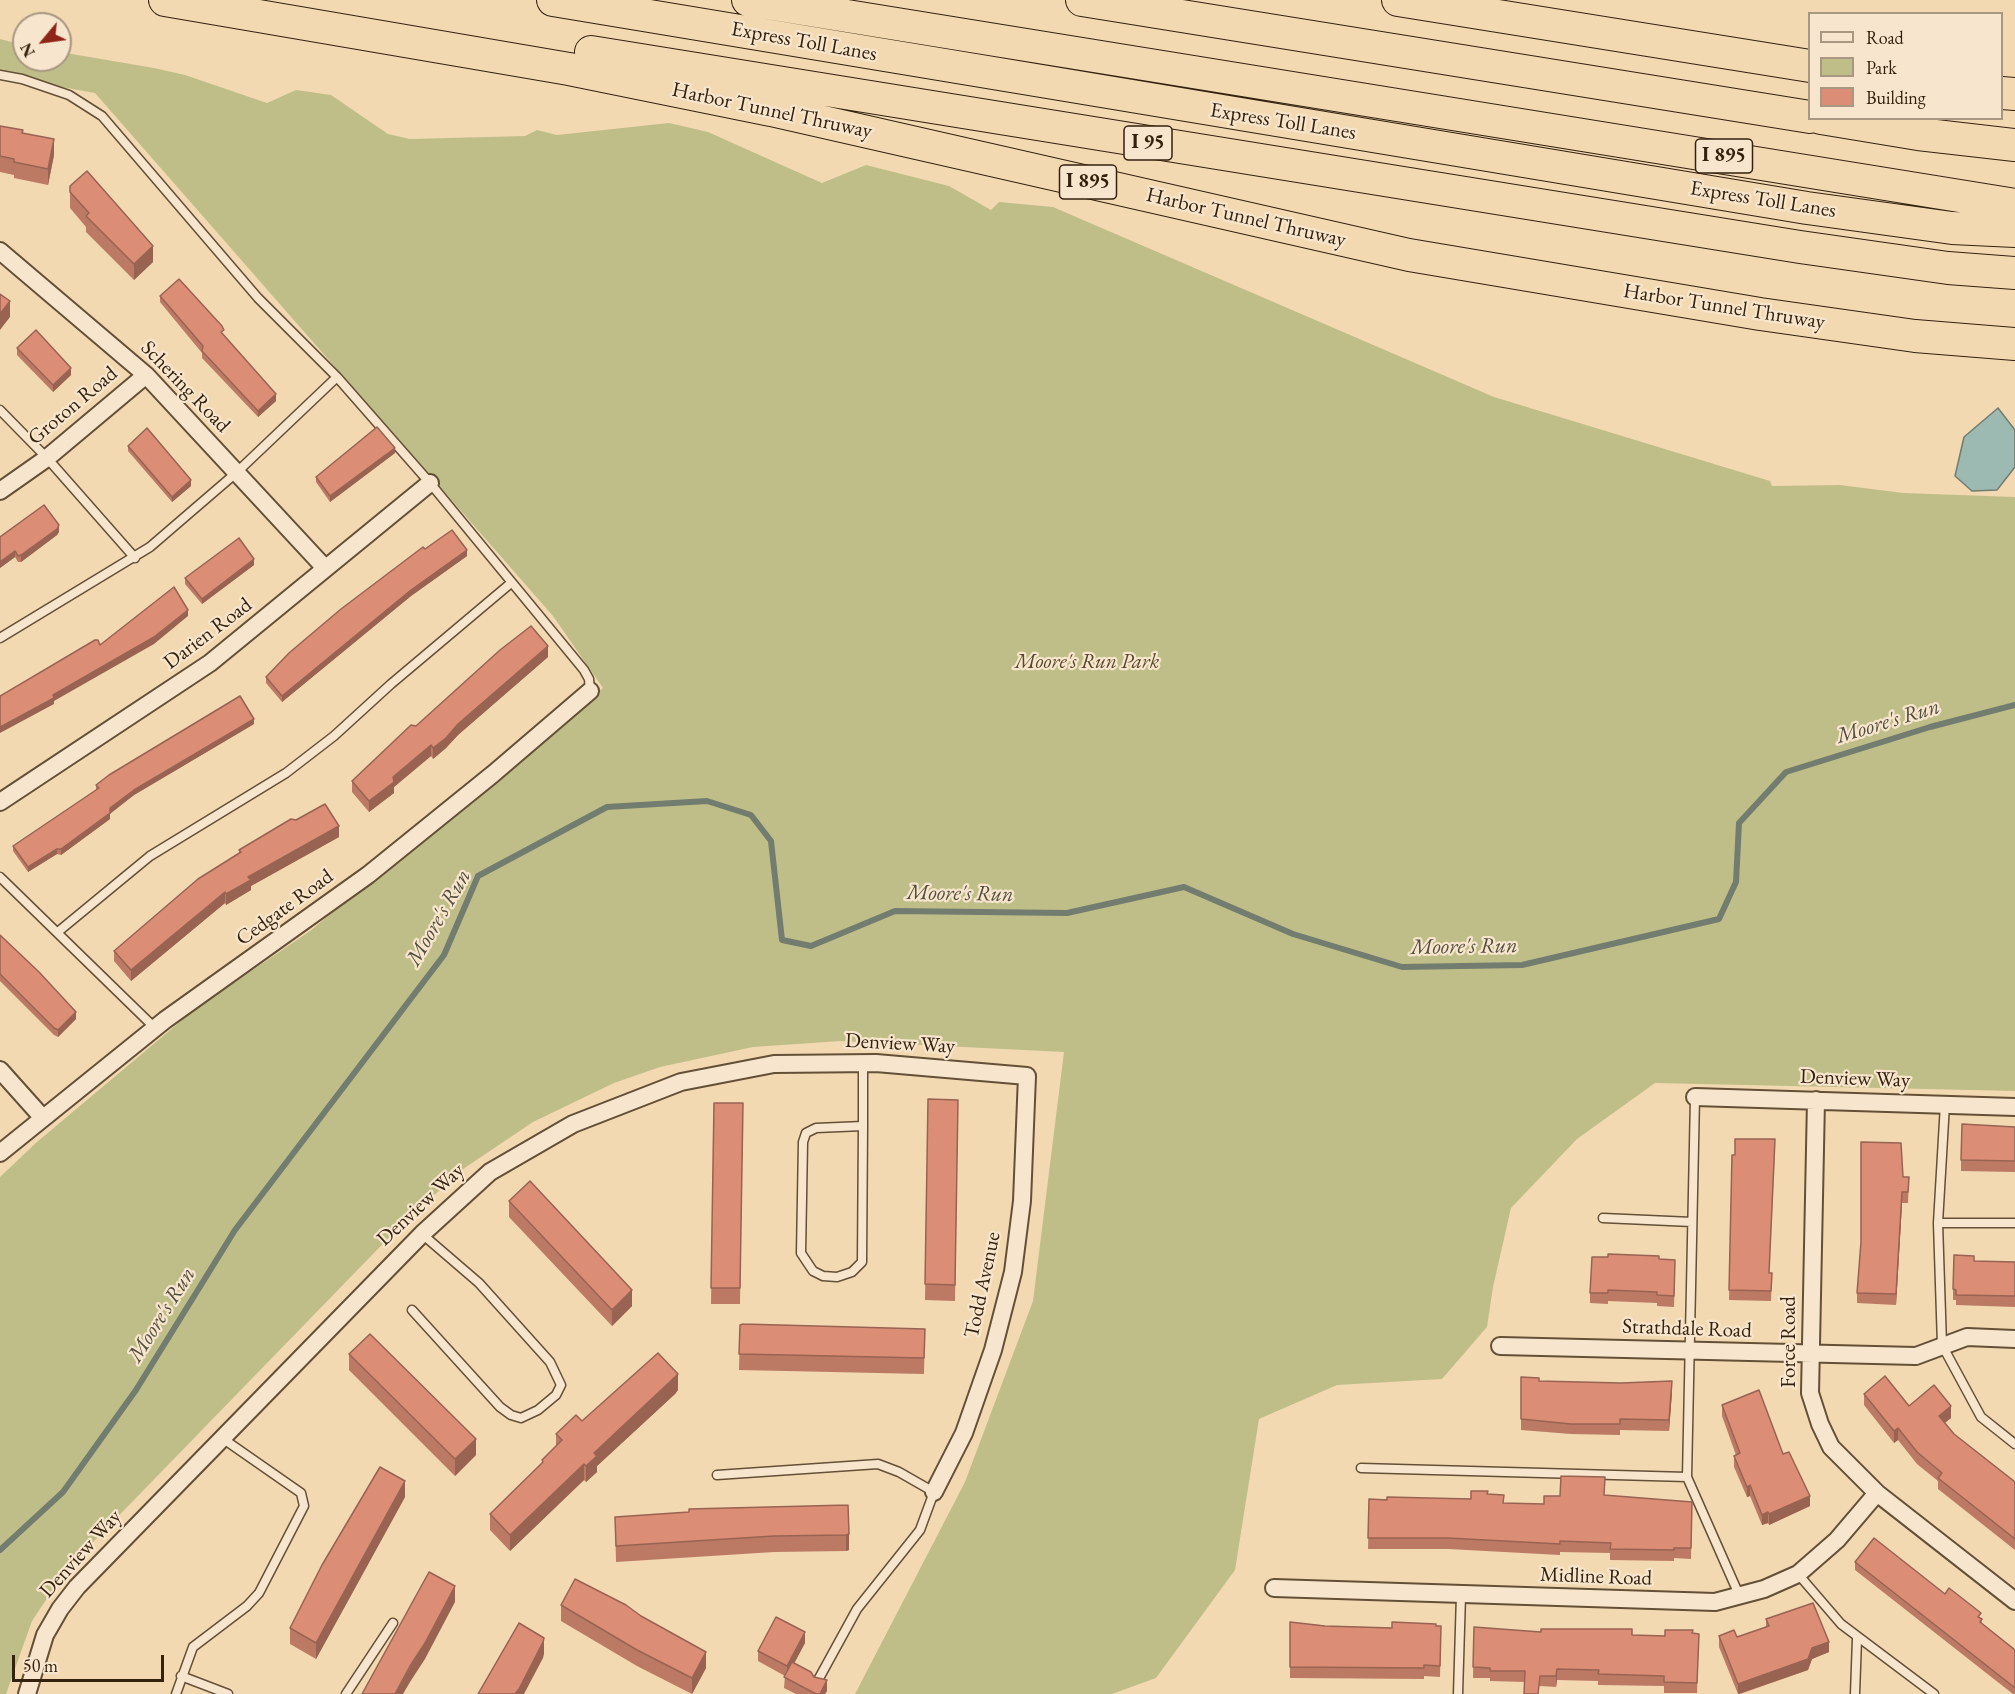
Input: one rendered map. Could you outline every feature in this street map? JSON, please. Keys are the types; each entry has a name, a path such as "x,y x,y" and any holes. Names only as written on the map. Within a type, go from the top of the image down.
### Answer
{"highway":[{"name":"Harbor Tunnel Thruway","path":"165,0 569,69 771,110 1410,255 1848,327 1915,336 2015,344"},
{"name":"I 95","path":"282,0 807,89 1788,245 1948,268 2015,273"},
{"name":"Express Toll Lanes","path":"553,0 1807,208 1952,228 2015,231"},
{"name":"Express Toll Lanes","path":"748,0 2015,183"},
{"name":"Express Toll Lanes","path":"874,0 2015,205"},
{"path":"1082,0 1808,117"},
{"path":"1398,0 1808,66"},
{"path":"1833,120 1918,134 2015,145"}],"street":[{"name":"Schering Road","path":"0,251 146,375 325,568"},
{"name":"Groton Road","path":"0,491 47,458 146,375"},
{"name":"Darien Road","path":"0,802 210,663 430,483"},
{"name":"Cedgate Road","path":"0,1153 155,1028 368,875 493,774 590,691"},
{"name":"Denview Way","path":"27,1694 45,1635 60,1609 77,1587 422,1233 490,1172 573,1125 681,1082 774,1064 863,1063 1027,1076"},
{"path":"0,1071 42,1117"},
{"name":"Todd Avenue","path":"934,1492 964,1433 993,1350 1013,1272 1022,1201 1027,1076"},
{"name":"Denview Way","path":"1695,1096 2015,1107"},
{"name":"Force Road","path":"1815,1100 1810,1393 1824,1432 1831,1447 1877,1493 2015,1601"},
{"name":"Strathdale Road","path":"1500,1346 1916,1356 1967,1337 2015,1339"},
{"name":"Midline Road","path":"1274,1588 1680,1603 1715,1602 1741,1597 1798,1574 1837,1540 1877,1493"}],"lane":[{"path":"0,75 22,79 69,95 102,116 258,298 337,377 430,483 584,670 589,679 590,691"},
{"path":"0,638 135,558 164,536 236,473 337,377"},
{"path":"0,410 47,458 135,558"},
{"path":"59,931 150,856 286,773 334,736 391,684 511,583"},
{"path":"0,877 59,931 155,1028"},
{"path":"863,1063 863,1126 862,1262 852,1272 845,1275 823,1276 813,1271 801,1253 802,1142 806,1133 816,1128 863,1126"},
{"path":"1695,1096 1687,1477 1741,1597"},
{"path":"1945,1104 1938,1223 1942,1345 1981,1417 2015,1444"},
{"path":"1603,1218 1692,1222"},
{"path":"1938,1223 2015,1223"},
{"path":"412,1310 500,1407 511,1415 521,1418 556,1395 561,1385 550,1362 479,1283 422,1233"},
{"path":"176,1694 194,1647 247,1606 259,1593 304,1506 302,1493 222,1438"},
{"path":"717,1475 878,1464 899,1472 934,1492 920,1530 862,1602 817,1682"},
{"path":"1361,1468 1687,1477"},
{"path":"1798,1574 1841,1624 1935,1694"},
{"path":"1458,1694 1461,1595"},
{"path":"346,1694 393,1623"},
{"path":"1855,1694 1857,1638"},
{"path":"182,1676 228,1694"}],"green space":[{"name":"Moore's Run Park","path":"0,39 12,42 12,72 72,72 72,54 185,75 267,103 296,90 331,95 388,134 410,139 525,136 537,130 557,135 669,123 708,132 822,183 866,165 949,186 991,210 999,202 1053,207 1494,397 1770,481 1772,486 1840,485 1903,493 2015,497 2015,1091 1655,1083 1577,1139 1511,1208 1493,1287 1487,1327 1442,1379 1337,1385 1259,1419 1235,1570 1156,1678 1112,1694 855,1694 965,1482 1033,1301 1064,1052 841,1041 753,1047 660,1067 614,1083 533,1122 466,1167 406,1220 66,1570 32,1621 6,1694 0,1694 0,1177 37,1142 194,1010 310,931 603,688 553,616 95,93 0,76"}],"water":[{"path":"1998,408 2015,430 2015,467 1997,490 1972,491 1955,476 1964,437"}],"building":[{"path":"0,126 54,139 48,169 14,162 14,159 0,156"},
{"path":"87,171 153,246 134,264 86,216 89,213 70,192 70,186"},
{"path":"179,279 222,326 224,330 221,332 276,394 258,411 202,351 203,346 160,296"},
{"path":"0,294 10,301 0,314"},
{"path":"36,330 71,368 53,385 17,348"},
{"path":"377,427 395,448 330,496 316,477"},
{"path":"147,428 191,480 172,497 128,446"},
{"path":"44,505 59,525 57,529 21,555 18,556 15,551 0,562 0,537"},
{"path":"452,530 467,550 411,590 282,696 266,677 289,653 341,609 423,547 425,549"},
{"path":"239,538 254,559 202,599 185,578"},
{"path":"174,587 188,610 154,637 53,695 54,698 0,727 0,696 95,640 98,640 100,645"},
{"path":"531,626 548,646 458,724 446,738 433,748 431,745 393,777 394,782 369,801 352,781 411,725 416,726 500,650"},
{"path":"240,696 254,719 134,790 110,808 110,813 61,849 57,849 28,867 13,846 99,788 96,785 109,775"},
{"path":"325,804 339,826 248,877 251,880 226,894 225,892 131,970 114,951 198,879 241,852 239,850 291,819 296,820"},
{"path":"0,935 76,1012 58,1030 0,974"},
{"path":"928,1099 958,1100 955,1285 925,1284"},
{"path":"714,1103 743,1103 740,1288 711,1288"},
{"path":"1962,1124 2015,1127 2015,1161 1961,1160"},
{"path":"1735,1139 1775,1139 1769,1273 1772,1273 1771,1291 1729,1290 1732,1155 1735,1155"},
{"path":"1861,1142 1901,1143 1903,1177 1909,1177 1908,1192 1902,1192 1896,1294 1857,1293 1861,1242"},
{"path":"530,1181 632,1290 612,1310 509,1201"},
{"path":"1608,1254 1659,1256 1659,1259 1675,1260 1674,1296 1657,1295 1657,1292 1608,1290 1608,1293 1590,1293 1592,1257 1608,1257"},
{"path":"1954,1255 1974,1256 1974,1261 2015,1262 2015,1296 1956,1295 1956,1290 1953,1289"},
{"path":"740,1325 925,1329 924,1358 739,1354"},
{"path":"370,1334 476,1439 455,1459 349,1354"},
{"path":"658,1353 678,1374 594,1453 597,1456 586,1466 584,1464 510,1535 490,1514 562,1440 556,1434 576,1415 582,1421"},
{"path":"1885,1376 1909,1406 1934,1385 1951,1406 1939,1416 1954,1434 2015,1482 2015,1539 1938,1478 1942,1473 1917,1452 1898,1428 1894,1431 1864,1394"},
{"path":"1521,1377 1539,1378 1539,1381 1621,1383 1672,1381 1669,1420 1620,1419 1620,1424 1571,1424 1521,1419"},
{"path":"1759,1390 1783,1454 1789,1452 1810,1496 1762,1515 1750,1485 1747,1487 1734,1456 1740,1453 1722,1405"},
{"path":"380,1467 405,1481 316,1643 290,1628 322,1565"},
{"path":"1561,1476 1605,1477 1604,1495 1692,1502 1691,1548 1610,1549 1611,1543 1560,1541 1560,1544 1448,1538 1368,1538 1369,1499 1387,1500 1387,1497 1471,1499 1471,1491 1488,1491 1487,1494 1504,1495 1503,1503 1544,1504 1544,1496 1560,1496"},
{"path":"848,1505 849,1534 846,1535 774,1536 616,1546 615,1517 689,1512 689,1509"},
{"path":"1874,1538 1945,1594 1949,1588 1981,1613 1978,1617 1982,1619 1980,1622 2015,1650 2015,1688 1855,1562"},
{"path":"429,1572 455,1586 425,1643 395,1694 362,1694"},
{"path":"575,1579 626,1605 641,1616 706,1652 692,1678 637,1650 561,1605"},
{"path":"1813,1603 1829,1642 1812,1648 1808,1659 1738,1684 1719,1636 1734,1630 1737,1637 1769,1626 1766,1619"},
{"path":"776,1617 805,1632 787,1666 758,1651"},
{"path":"1290,1622 1325,1626 1392,1628 1392,1622 1436,1624 1436,1626 1441,1626 1440,1666 1424,1665 1424,1668 1290,1667"},
{"path":"519,1623 544,1638 519,1689 515,1694 478,1694"},
{"path":"1474,1627 1541,1632 1541,1629 1632,1629 1632,1635 1665,1636 1665,1630 1693,1630 1692,1633 1699,1634 1697,1683 1664,1682 1664,1676 1598,1674 1599,1670 1557,1669 1556,1676 1540,1676 1538,1694 1524,1694 1525,1671 1490,1671 1490,1668 1473,1667"},
{"path":"792,1662 811,1672 814,1677 827,1680 820,1694 784,1677"}],"waterway":[{"name":"Moore's Run","path":"0,1550 63,1492 136,1390 235,1230 444,955 478,876 607,807 707,801 751,815 771,841 782,940 811,946 895,911 1067,913 1184,887 1293,934 1402,967 1522,965 1719,919 1736,882 1739,823 1786,772 1930,727 2015,705"}]}
